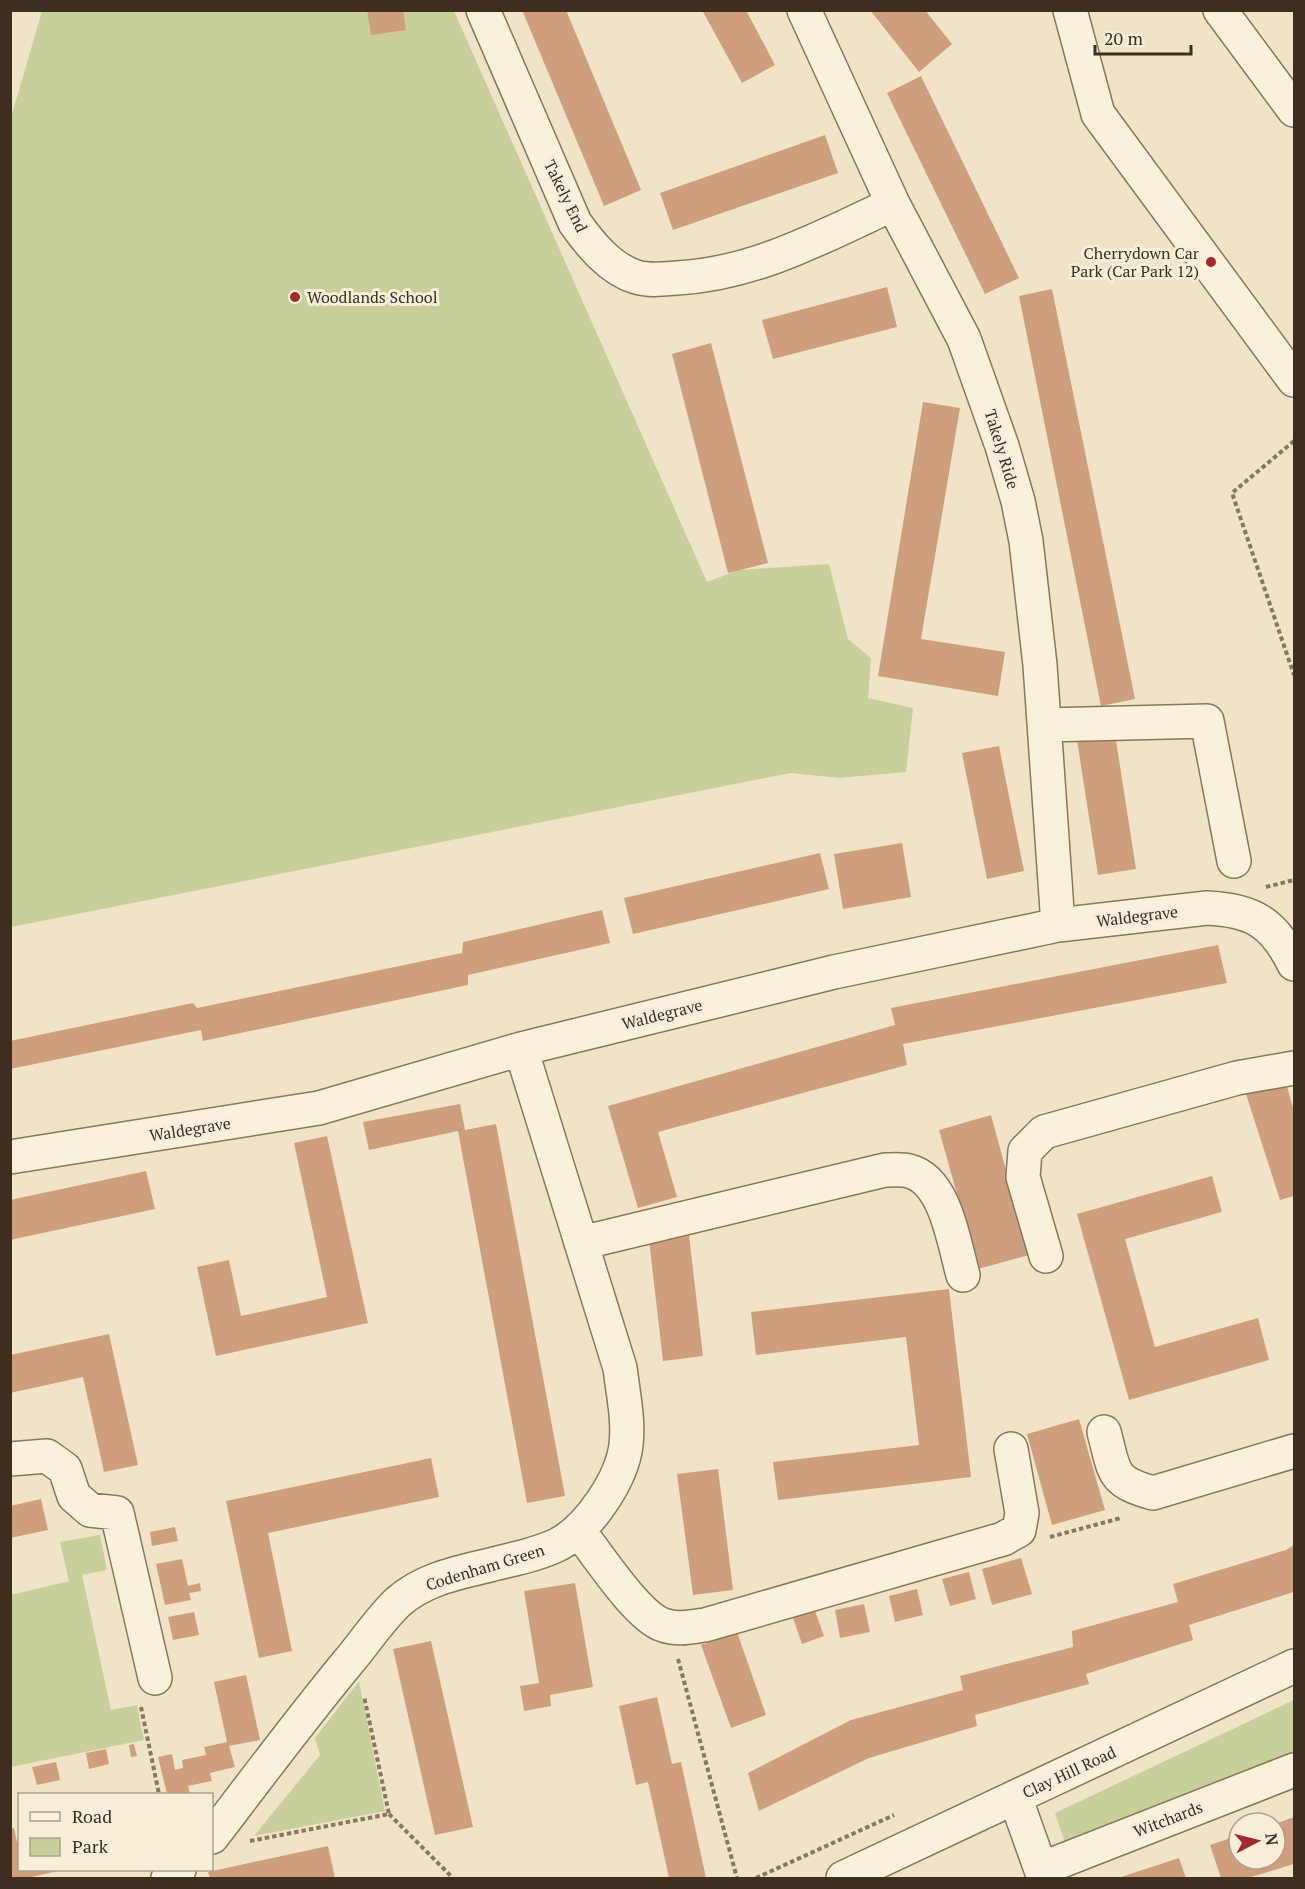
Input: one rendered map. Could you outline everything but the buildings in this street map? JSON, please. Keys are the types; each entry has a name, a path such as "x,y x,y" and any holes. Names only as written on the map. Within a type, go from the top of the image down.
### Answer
{"street":[{"name":"Takely End","path":"483,10 575,223 594,248 619,268 636,277 689,278 759,263 893,204"},
{"name":"Takely Ride","path":"804,10 893,204 964,339 1002,446 1026,541 1040,665 1058,925"},
{"path":"1070,10 1098,114 1294,380"},
{"path":"1220,10 1294,110"},
{"path":"1044,725 1207,721 1234,861"},
{"name":"Waldegrave","path":"10,1157 319,1108 521,1049 754,991 1058,925 1207,908 1225,908 1243,912 1265,924 1284,943 1294,964"},
{"name":"Codenham Green","path":"213,1836 325,1689 396,1604 414,1589 453,1574 539,1552 560,1543 579,1530 611,1486 620,1468 626,1445 625,1406 620,1368 521,1049"},
{"path":"1046,1256 1023,1177 1025,1151 1044,1132 1237,1078 1294,1068"},
{"path":"581,1243 885,1170 909,1171 926,1179 942,1200 963,1275"},
{"path":"1104,1432 1116,1476 1133,1488 1153,1493 1294,1451"},
{"path":"579,1530 648,1616 661,1624 677,1628 705,1624 1003,1539 1018,1530 1022,1513 1011,1449"},
{"path":"10,1459 47,1456 65,1469 74,1496 90,1510 117,1513 155,1678"},
{"name":"Clay Hill Road","path":"843,1878 1294,1666"},
{"name":"Witchards","path":"1015,1797 1042,1874 1294,1770"}],"path":[{"path":"1294,441 1232,493 1294,675"},
{"path":"677,1654 737,1878"},
{"path":"155,1678 138,1696 159,1793"},
{"path":"362,1686 389,1814 453,1878"},
{"path":"244,1842 389,1814"}],"green space":[{"name":"Woodlands School","path":"42,11 454,11 707,582 738,570 829,564 848,639 871,658 868,698 913,708 906,772 839,778 791,773 11,927 10,121"},
{"path":"100,1535 107,1570 82,1575 111,1710 137,1705 144,1740 11,1767 11,1595 69,1581 60,1542"},
{"path":"359,1681 385,1811 254,1836 320,1755 315,1738"},
{"path":"1294,1700 1294,1757 1066,1846 1055,1813"}],"place":[{"name":"Cherrydown Car Park (Car Park 12)","path":"1211,262"},
{"name":"Woodlands School","path":"295,297"}]}
